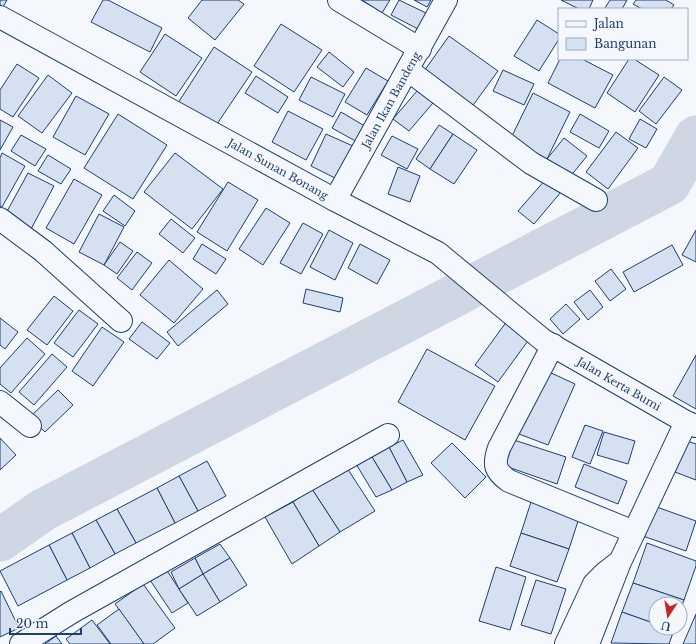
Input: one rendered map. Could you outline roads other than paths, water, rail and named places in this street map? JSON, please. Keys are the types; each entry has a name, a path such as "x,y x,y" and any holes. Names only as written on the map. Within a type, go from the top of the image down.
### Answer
{"street":[{"path":"339,0 420,49"},
{"name":"Jalan Ikan Bandeng","path":"335,200 446,0"},
{"name":"Jalan Sunan Bonang","path":"0,17 335,200 438,253 548,343"},
{"path":"408,70 531,163 596,200"},
{"path":"0,219 43,251 121,321"},
{"path":"548,343 499,448 495,467 500,475 509,481 634,532"},
{"name":"Jalan Kerta Bumi","path":"548,343 691,424"},
{"path":"0,402 30,426"},
{"path":"588,644 620,562 634,532 691,424"},
{"path":"21,644 72,612 388,435"},
{"path":"566,644 594,584 605,573 620,562"}],"waterway":[{"path":"0,540 43,510 669,184 696,137"}]}
